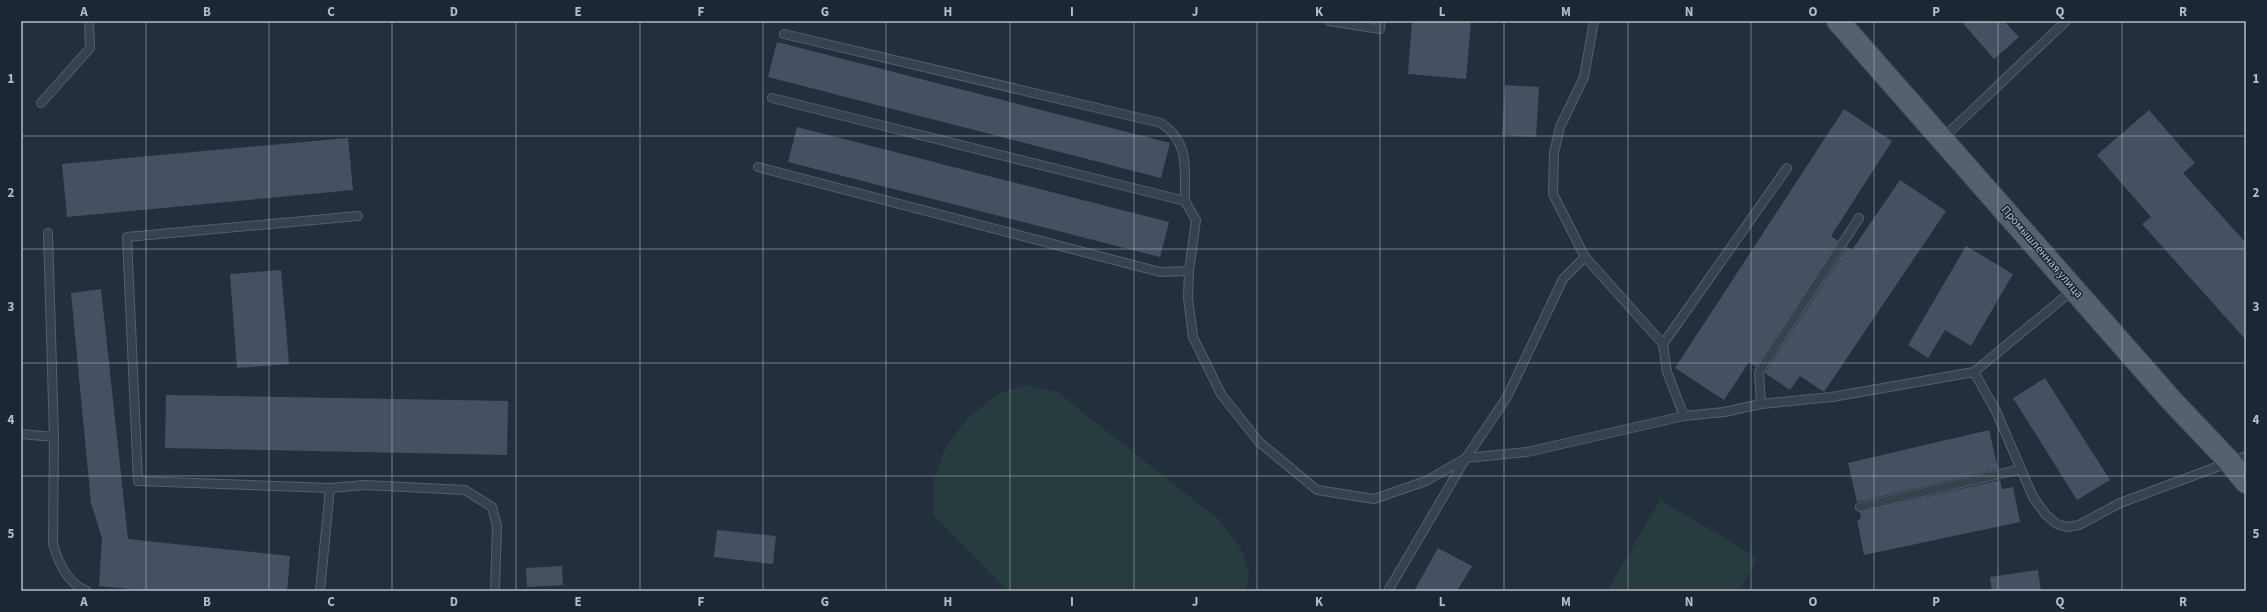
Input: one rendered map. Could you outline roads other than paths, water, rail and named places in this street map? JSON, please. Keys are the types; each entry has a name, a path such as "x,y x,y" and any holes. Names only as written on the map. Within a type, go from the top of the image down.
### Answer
{"main road":[{"name":"Промышленная улица","path":"1838,21 2172,401 2240,455 2246,482"}],"lane":[{"path":"41,103 90,48 89,21"},
{"path":"1329,21 1380,29 1381,21"},
{"path":"1594,21 1584,77 1560,127 1554,153 1553,194 1585,257 1663,344 1667,372 1684,416"},
{"path":"1942,139 2066,21"},
{"path":"784,34 1161,123 1172,131 1183,149 1185,201 1196,220 1189,271 1188,298 1193,337 1222,394 1258,442 1317,490 1374,499 1426,481 1466,458 1527,452 1684,416 1724,412 1761,404 1832,397 1974,372 2075,289"},
{"path":"772,98 1185,201"},
{"path":"758,167 1160,272 1189,271"},
{"path":"1663,344 1787,168"},
{"path":"358,216 126,237 138,482 330,488 364,485 465,490 492,507 497,526 495,591"},
{"path":"1761,404 1759,372 1859,218"},
{"path":"48,233 54,437 53,544 57,558 64,570 73,581 87,591"},
{"path":"1388,591 1466,458 1507,396 1562,279 1585,257"},
{"path":"1974,372 1996,411 2033,497 2046,515 2057,524 2067,527 2079,525 2120,503 2240,455"},
{"path":"21,434 54,437"},
{"path":"1860,507 2021,469"},
{"path":"320,591 330,488"}]}
